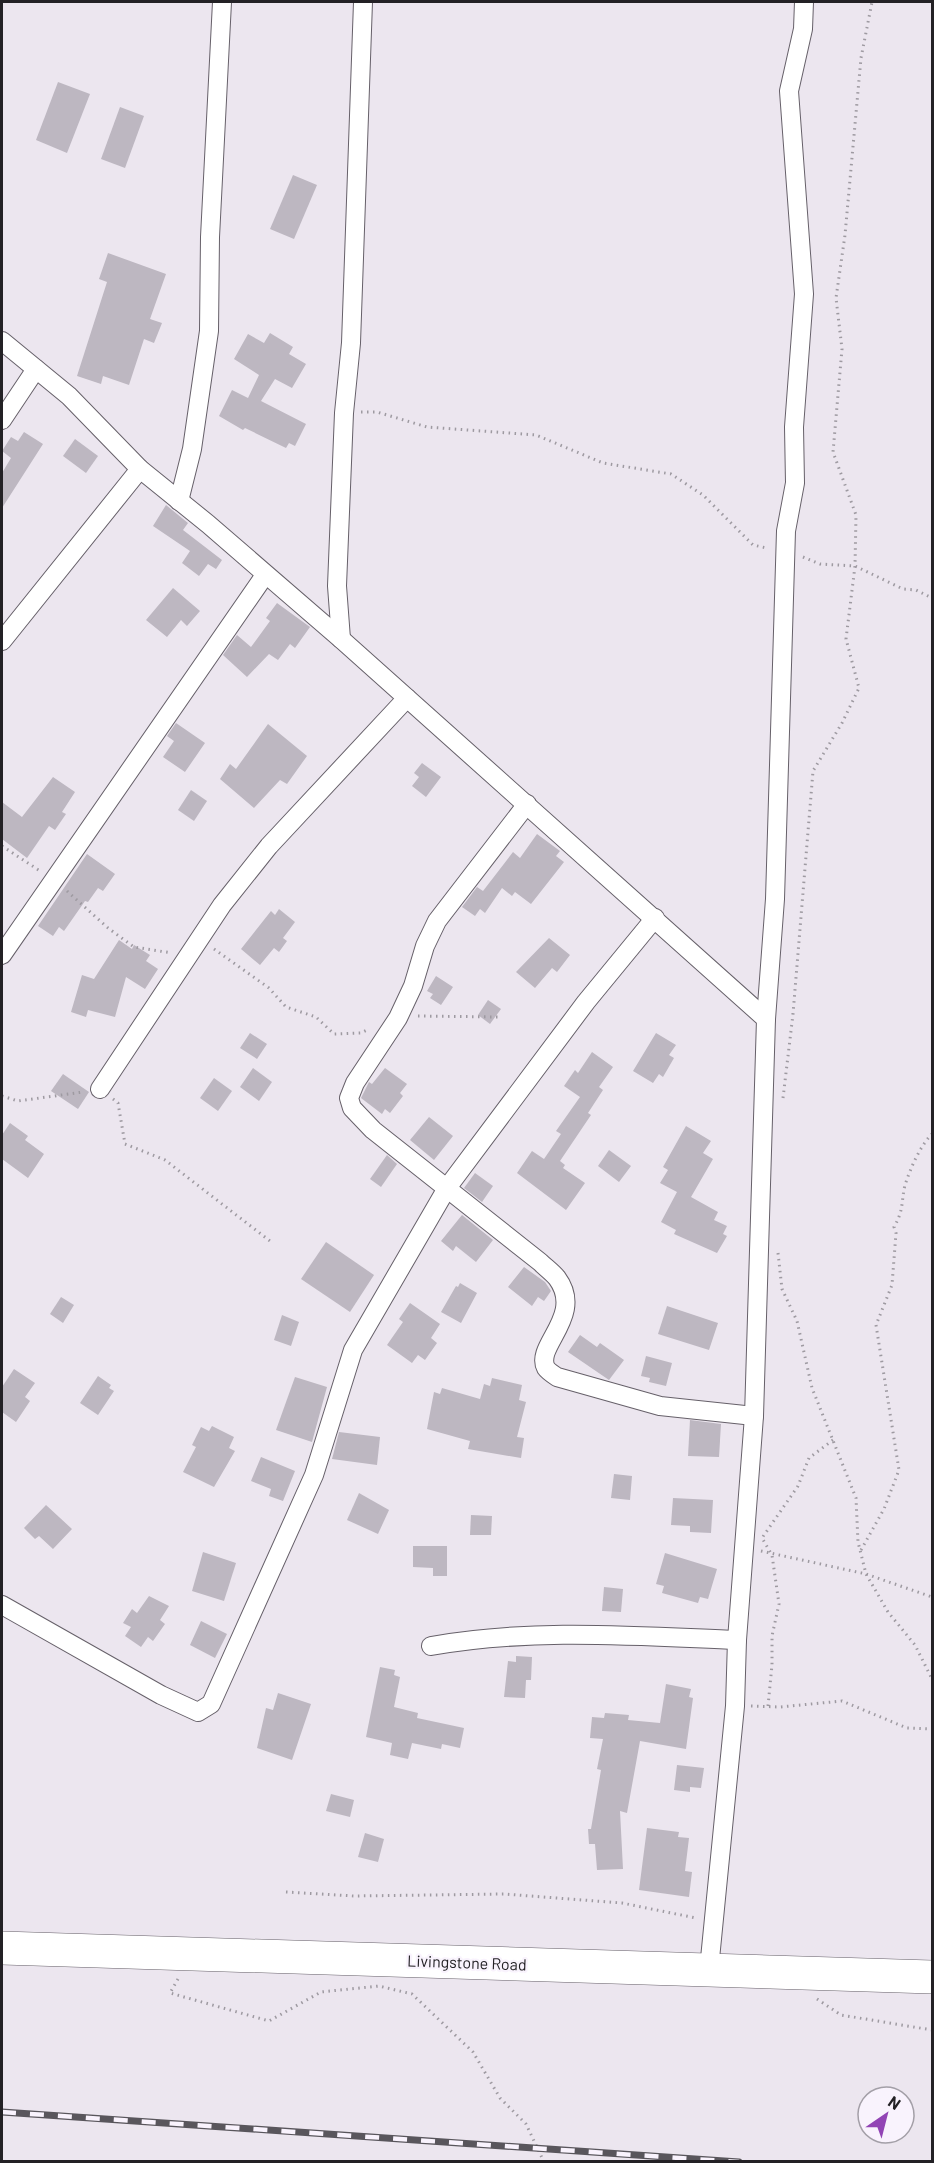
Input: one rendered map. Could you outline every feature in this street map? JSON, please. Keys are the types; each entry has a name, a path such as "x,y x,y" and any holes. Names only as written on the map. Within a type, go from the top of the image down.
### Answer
{"highway":[{"name":"Livingstone Road","path":"2,1947 933,1977"}],"street":[{"path":"179,501 192,449 209,331 210,237 222,2"},
{"path":"341,639 337,586 344,413 351,343 363,2"},
{"path":"709,1968 735,1706 736,1640 754,1416 766,1019 775,899 786,531 795,483 794,427 804,294 789,91 802,29 804,2"},
{"path":"2,341 69,396 140,469 341,639 766,1019"},
{"path":"2,420 36,369"},
{"path":"2,641 140,469"},
{"path":"2,956 52,879 265,575"},
{"path":"100,1089 222,905 269,846 407,698"},
{"path":"527,804 437,921 425,945 413,986 398,1018 355,1083 349,1098 360,1119 540,1262 558,1279 566,1304 564,1320 544,1356 546,1367 557,1377 660,1406 754,1416"},
{"path":"2,1605 160,1695 198,1712 211,1704 314,1475 353,1350 447,1188 586,1002 655,918"},
{"path":"431,1646 482,1636 609,1635 736,1640"}],"path":[{"path":"781,1109 793,1014 813,771 842,723 859,688 846,639 855,566 856,515 833,452 842,350 836,298 845,235 861,58 872,2"},
{"path":"344,413 377,412 428,427 536,435 603,463 672,474 703,495 753,545 778,550 786,555 794,552 820,564 855,566 903,589 916,590 933,598"},
{"path":"2,846 52,879 108,928 134,947 188,955 208,945 269,988 286,1007 316,1017 334,1034 361,1033 398,1018 498,1017"},
{"path":"2,1096 18,1101 100,1089 118,1103 125,1144 165,1161 270,1241"},
{"path":"861,1551 884,1509 899,1470 876,1325 892,1285 896,1233 894,1227 902,1213 905,1185 923,1143 933,1134"},
{"path":"777,1245 782,1289 797,1321 812,1388 856,1498 861,1551 867,1574 888,1612 915,1645 933,1679"},
{"path":"768,1706 772,1636 779,1604 772,1555 762,1538 798,1486 808,1458 833,1440"},
{"path":"745,1545 772,1555 867,1574 933,1597"},
{"path":"735,1706 842,1701 907,1728 933,1729"},
{"path":"286,1892 354,1896 504,1894 622,1903 713,1921"},
{"path":"193,1954 170,1993 269,2021 321,1992 379,1986 412,1995 474,2052 500,2098 526,2124 544,2162"},
{"path":"813,1996 841,2015 933,2030"}],"building":[{"path":"58,82 90,94 67,153 36,140"},
{"path":"120,107 144,116 125,168 101,159"},
{"path":"293,175 317,185 294,239 270,229"},
{"path":"108,253 166,274 150,319 162,323 154,343 144,339 129,385 103,376 101,384 77,376 107,282 99,279"},
{"path":"270,333 293,347 289,354 306,364 292,388 275,379 261,401 306,424 295,446 289,443 286,448 245,428 243,430 219,416 232,390 248,398 259,375 234,359 248,334 264,343"},
{"path":"24,432 43,444 2,508 2,473 11,458 2,451 11,437 18,441"},
{"path":"75,439 98,456 86,473 63,456"},
{"path":"166,505 188,523 183,530 222,560 216,569 208,564 199,576 182,563 190,551 153,526"},
{"path":"173,588 200,611 187,626 181,620 167,637 146,620"},
{"path":"277,603 310,627 295,648 290,644 278,660 269,654 247,677 223,655 237,635 251,647 270,621 266,618"},
{"path":"176,723 205,743 185,772 163,757 174,741 167,736"},
{"path":"268,724 307,756 287,784 280,780 254,808 220,779 230,764 236,769"},
{"path":"422,763 441,777 426,797 412,786 419,777 414,773"},
{"path":"53,777 75,792 62,812 66,814 55,830 49,826 27,858 2,839 2,802 22,817"},
{"path":"191,790 207,801 194,821 178,810"},
{"path":"537,834 560,851 556,856 564,862 531,904 515,892 512,896 502,888 485,913 480,909 475,916 462,907 477,887 483,891 513,852 520,858"},
{"path":"87,854 115,874 103,891 98,888 88,902 85,901 64,931 59,927 53,936 38,926"},
{"path":"279,909 295,922 283,938 287,941 279,952 274,948 260,965 241,949 271,911 275,915"},
{"path":"549,938 570,955 557,972 552,968 535,988 516,972"},
{"path":"119,940 132,949 134,945 150,955 146,961 158,969 145,989 126,977 115,1017 88,1010 86,1017 71,1012 82,975 94,979"},
{"path":"436,976 453,987 441,1005 430,998 433,994 427,991"},
{"path":"488,1000 501,1009 490,1024 478,1015"},
{"path":"250,1033 267,1044 257,1059 240,1048"},
{"path":"656,1033 676,1045 669,1055 674,1058 663,1077 659,1074 653,1083 633,1071"},
{"path":"592,1052 613,1067 599,1087 603,1090 588,1113 591,1115 560,1161 565,1165 563,1168 585,1183 566,1210 517,1173 532,1151 544,1159 561,1134 556,1131 580,1097 564,1086 575,1070 578,1073"},
{"path":"253,1068 272,1082 259,1101 240,1087"},
{"path":"385,1068 407,1084 400,1093 403,1096 390,1113 385,1109 382,1114 361,1098 369,1082 372,1084"},
{"path":"63,1074 89,1092 78,1109 51,1091"},
{"path":"214,1078 232,1091 218,1111 200,1098"},
{"path":"429,1117 453,1136 434,1160 410,1140"},
{"path":"10,1123 28,1136 25,1140 44,1154 28,1178 2,1159 2,1135"},
{"path":"686,1126 711,1141 703,1153 713,1159 691,1197 718,1212 714,1220 727,1226 723,1234 727,1236 717,1253 674,1234 676,1230 661,1222 677,1192 660,1183 668,1170 663,1167"},
{"path":"609,1150 631,1166 619,1182 598,1166"},
{"path":"387,1155 397,1164 381,1187 370,1179"},
{"path":"475,1173 493,1186 482,1202 464,1188"},
{"path":"462,1215 493,1240 476,1262 456,1246 453,1251 441,1241"},
{"path":"326,1242 374,1275 350,1312 301,1279"},
{"path":"524,1267 545,1282 551,1291 544,1301 538,1297 532,1306 508,1287"},
{"path":"460,1283 477,1293 461,1323 441,1312"},
{"path":"61,1297 74,1305 63,1323 50,1314"},
{"path":"410,1303 440,1324 431,1338 437,1343 425,1360 418,1355 412,1363 387,1345 403,1322 399,1319"},
{"path":"667,1306 718,1323 709,1350 658,1334"},
{"path":"282,1315 299,1322 291,1346 274,1340"},
{"path":"580,1335 597,1347 600,1343 624,1360 609,1380 568,1352"},
{"path":"646,1356 672,1363 666,1386 649,1382 650,1378 641,1376"},
{"path":"14,1369 35,1383 25,1397 30,1401 16,1422 2,1412 2,1387"},
{"path":"98,1376 111,1385 109,1388 114,1391 98,1415 80,1403"},
{"path":"295,1377 327,1387 312,1442 276,1430"},
{"path":"492,1378 522,1385 519,1400 526,1402 517,1437 524,1438 521,1458 468,1449 470,1441 427,1429 434,1392 440,1394 442,1388 480,1399 484,1384 490,1386"},
{"path":"690,1420 721,1424 719,1457 688,1456"},
{"path":"212,1426 234,1437 229,1448 235,1451 214,1487 183,1472 196,1447 192,1445 201,1427 209,1431"},
{"path":"339,1432 380,1437 377,1465 332,1459"},
{"path":"261,1457 295,1471 283,1501 269,1496 271,1489 251,1481"},
{"path":"614,1474 632,1476 630,1500 611,1498"},
{"path":"359,1493 389,1510 378,1534 347,1520"},
{"path":"673,1498 713,1500 711,1533 690,1532 690,1526 671,1525"},
{"path":"46,1505 72,1529 53,1549 39,1536 35,1539 24,1528"},
{"path":"471,1515 492,1516 491,1535 470,1535"},
{"path":"413,1546 447,1546 447,1576 433,1576 433,1568 413,1567"},
{"path":"203,1552 236,1563 224,1601 192,1591"},
{"path":"665,1553 717,1569 708,1599 700,1597 698,1603 662,1593 664,1586 656,1584"},
{"path":"604,1587 623,1589 621,1612 602,1611"},
{"path":"149,1596 169,1606 160,1620 165,1624 153,1641 148,1637 141,1647 125,1636 131,1627 123,1623 132,1609 137,1613"},
{"path":"201,1621 227,1634 215,1658 190,1645"},
{"path":"516,1656 532,1657 531,1680 526,1680 525,1698 504,1697 508,1661 516,1662"},
{"path":"380,1667 395,1670 394,1675 400,1677 394,1707 418,1713 417,1718 464,1728 460,1748 442,1744 441,1749 412,1743 408,1759 390,1755 392,1743 366,1737"},
{"path":"666,1684 691,1689 689,1697 693,1698 686,1749 640,1741 627,1813 620,1811 623,1869 597,1870 595,1844 589,1844 588,1829 591,1829 601,1770 597,1769 603,1739 590,1738 592,1717 604,1718 605,1713 629,1715 628,1720 660,1723"},
{"path":"278,1693 311,1704 292,1760 257,1748 266,1708 273,1710"},
{"path":"677,1765 704,1768 701,1788 690,1787 690,1792 674,1790"},
{"path":"331,1794 354,1800 350,1817 326,1811"},
{"path":"647,1828 679,1832 678,1837 689,1838 685,1871 692,1872 689,1897 639,1890"},
{"path":"365,1833 384,1839 378,1862 358,1857"}],"railway":[{"path":"2,2112 739,2162"}]}
